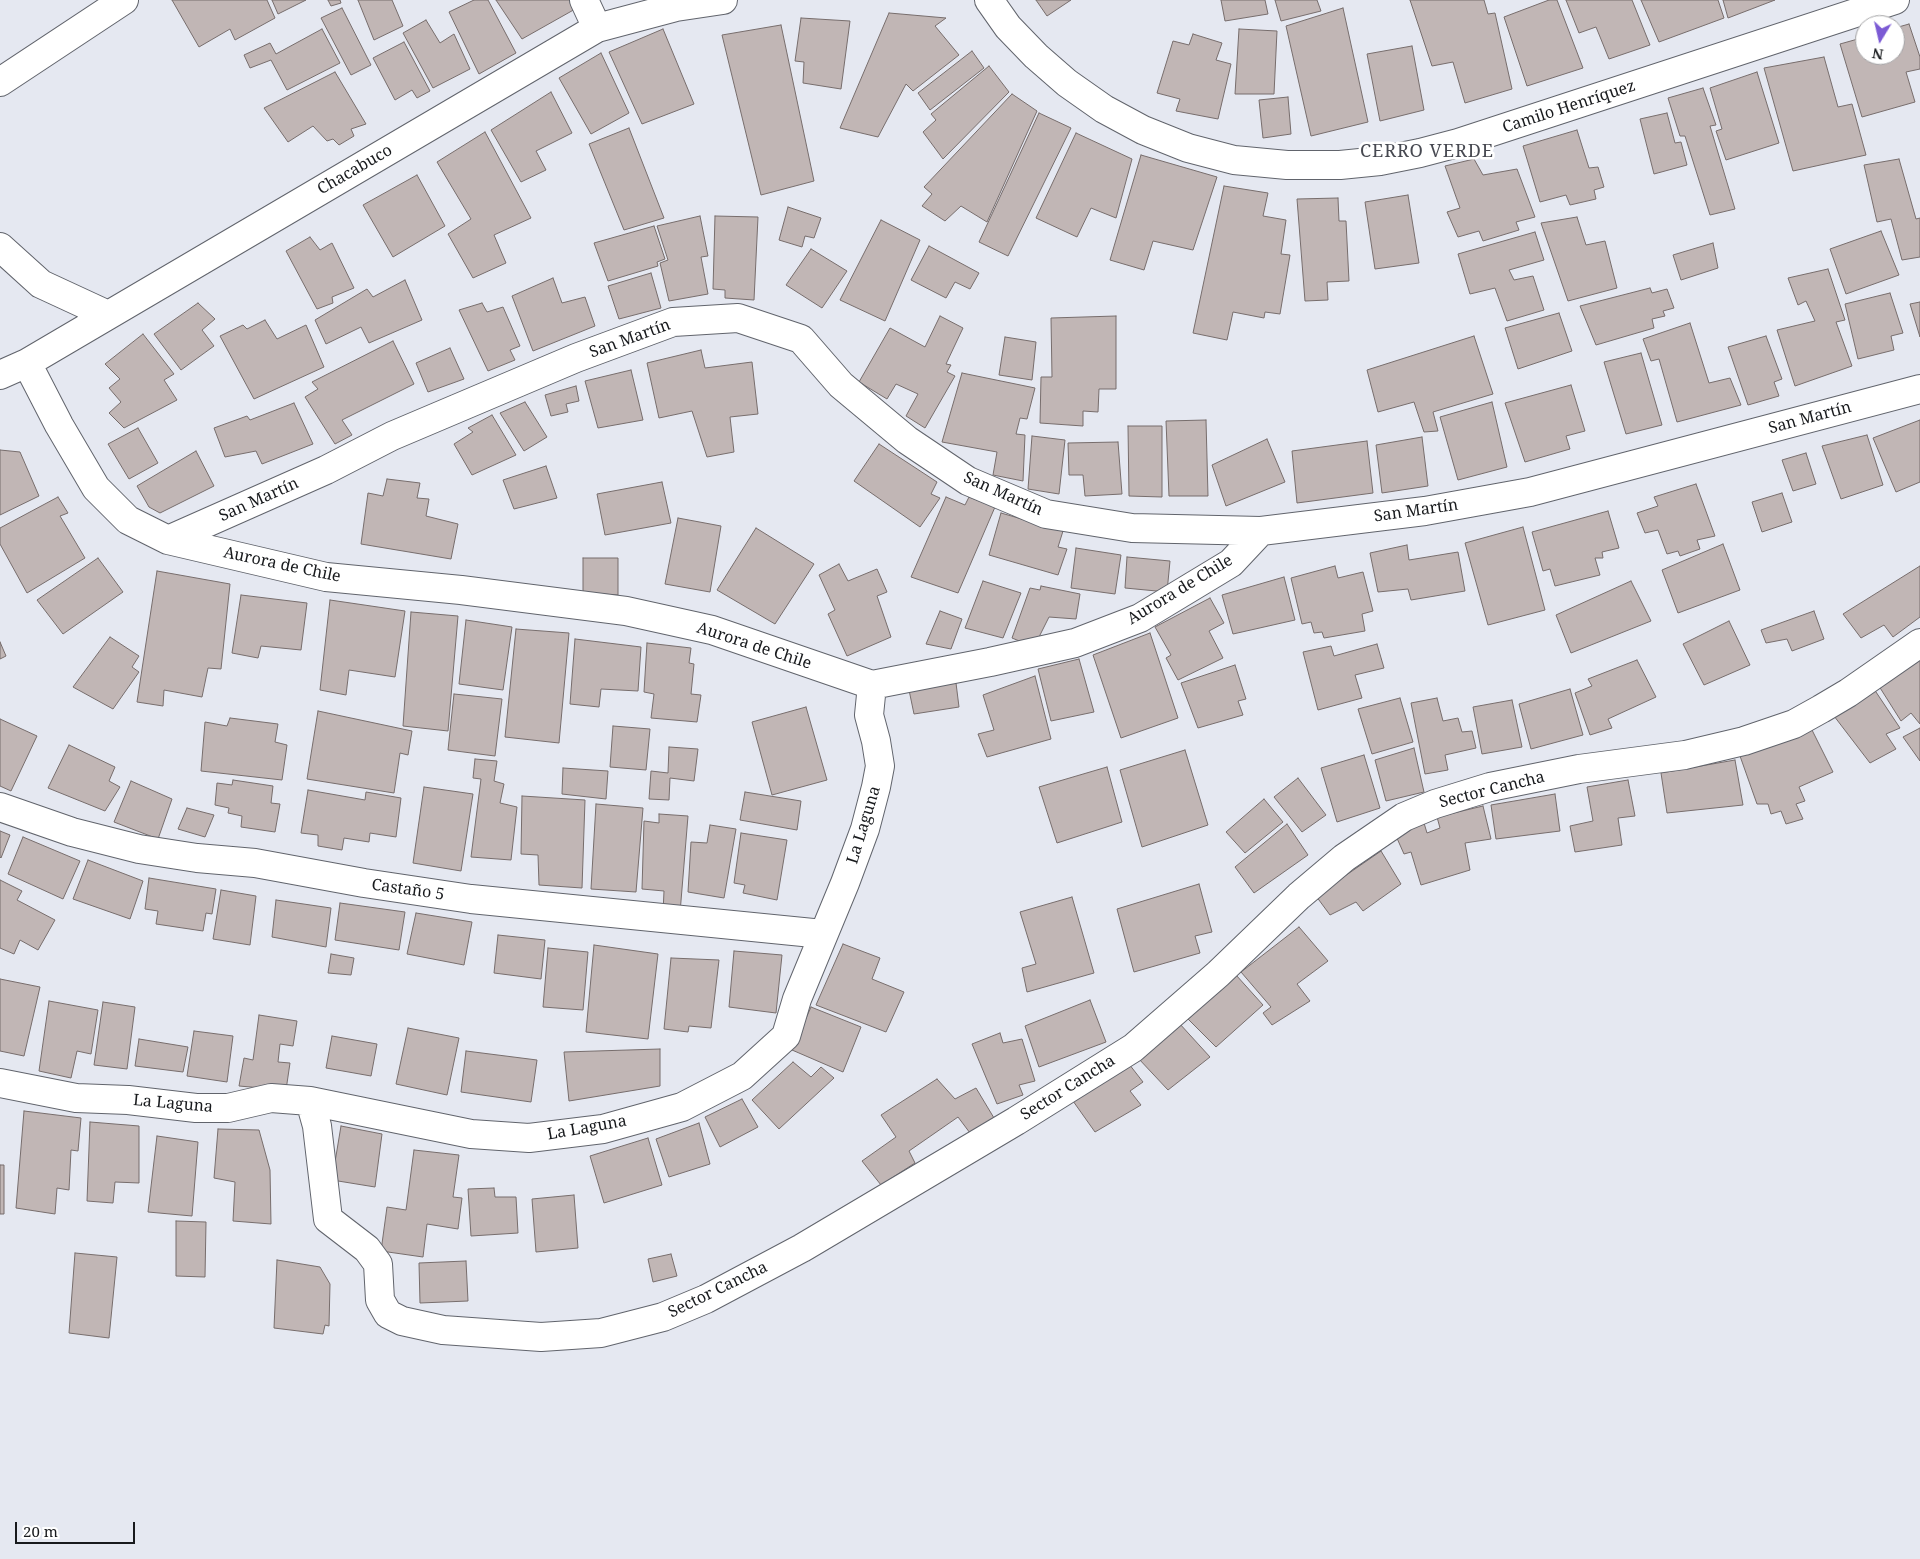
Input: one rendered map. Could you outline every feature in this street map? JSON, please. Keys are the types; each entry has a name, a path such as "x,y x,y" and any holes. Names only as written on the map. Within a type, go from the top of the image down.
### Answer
{"street":[{"path":"0,82 124,0"},
{"path":"584,0 597,28"},
{"name":"Chacabuco","path":"0,375 27,363 597,28 676,7 723,0"},
{"name":"Camilo Henríquez","path":"989,0 1008,27 1036,56 1067,83 1104,109 1144,130 1188,148 1234,160 1287,165 1340,165 1420,153 1458,143 1894,0"},
{"path":"0,247 41,284 108,315"},
{"name":"San Martín","path":"168,540 326,470 392,436 576,358 672,322 738,318 800,339 841,385 907,440 968,481 1046,514 1132,528 1261,531 1425,511 1530,492 1920,389"},
{"name":"Aurora de Chile","path":"27,363 96,488 128,520 168,540 326,577 461,590 626,611 712,630 872,685 1075,643 1140,618 1231,563 1261,531"},
{"name":"Sector Cancha","path":"310,1101 317,1126 328,1220 368,1249 378,1264 380,1300 388,1314 402,1321 443,1330 541,1337 601,1333 663,1317 706,1299 802,1248 1133,1048 1218,974 1299,896 1344,858 1404,817 1435,804 1490,787 1580,769 1685,755 1744,741 1794,724 1821,709 1848,693 1920,643"},
{"name":"La Laguna","path":"0,1083 76,1098 128,1100 196,1108 228,1108 271,1098 310,1101 471,1134 529,1138 602,1129 682,1107 742,1076 786,1036 797,999 862,838 876,787 880,766 869,715 872,685"},
{"name":"Castaño 5","path":"0,808 72,832 139,849 255,864 364,884 471,899 823,934"}],"building":[{"path":"172,0 267,0 275,18 235,40 230,29 199,47"},
{"path":"272,0 306,0 278,14"},
{"path":"328,0 340,0 341,3 331,6"},
{"path":"358,0 392,0 403,26 374,40"},
{"path":"474,0 488,0 516,53 479,74 449,12"},
{"path":"496,0 571,0 577,8 522,39"},
{"path":"1036,0 1071,0 1047,16"},
{"path":"1221,0 1265,0 1268,14 1225,21"},
{"path":"1275,0 1317,0 1321,11 1281,21"},
{"path":"1410,0 1484,0 1488,14 1495,13 1512,89 1465,103 1453,62 1432,66"},
{"path":"1549,0 1557,0 1583,68 1527,86 1504,17"},
{"path":"1566,0 1632,0 1650,45 1609,59 1596,27 1579,33"},
{"path":"1641,0 1718,0 1724,18 1659,42"},
{"path":"1723,0 1775,0 1728,18"},
{"path":"342,8 371,65 351,75 321,18"},
{"path":"1343,8 1368,122 1311,136 1286,26"},
{"path":"889,13 946,18 935,26 959,55 913,91 906,84 878,137 840,128"},
{"path":"801,18 850,21 841,89 803,83 804,62 795,61"},
{"path":"426,20 440,43 454,34 470,69 433,88 403,33"},
{"path":"1909,24 1920,57 1920,69 1906,72 1915,102 1862,117 1840,44 1855,40 1855,65 1905,65 1905,25"},
{"path":"781,25 814,181 761,195 722,35"},
{"path":"322,29 340,63 287,90 271,60 250,68 244,55 270,43 276,54"},
{"path":"663,29 694,104 642,124 609,52"},
{"path":"1239,29 1277,31 1274,94 1235,94"},
{"path":"1193,34 1222,43 1216,60 1231,64 1218,119 1176,111 1180,99 1157,93 1173,41 1189,45"},
{"path":"404,42 430,91 417,98 412,90 395,100 373,58"},
{"path":"1412,46 1424,110 1380,121 1367,54"},
{"path":"972,51 984,68 930,110 918,93"},
{"path":"601,53 629,113 591,134 559,78"},
{"path":"1824,57 1838,107 1852,104 1866,155 1793,171 1764,68"},
{"path":"989,66 1009,92 943,159 923,132 936,120 931,114"},
{"path":"335,72 366,124 351,129 354,136 339,145 333,139 327,141 313,126 288,142 264,108"},
{"path":"1757,72 1779,143 1726,160 1716,131 1722,129 1710,88"},
{"path":"1703,88 1716,125 1710,126 1735,209 1710,215 1685,136 1680,136 1668,98"},
{"path":"551,92 572,133 536,151 546,170 521,182 491,130"},
{"path":"1012,94 1037,111 987,222 961,206 945,221 922,206 932,194 924,187"},
{"path":"1288,97 1291,134 1263,138 1259,100"},
{"path":"1039,113 1071,128 1008,256 979,242"},
{"path":"1667,113 1675,143 1681,142 1687,165 1654,174 1640,119"},
{"path":"629,128 664,218 624,230 589,144"},
{"path":"1577,130 1589,168 1598,167 1604,187 1594,190 1596,199 1570,205 1566,195 1540,202 1523,146"},
{"path":"485,132 531,218 494,235 506,263 473,278 448,234 471,219 437,162"},
{"path":"1076,133 1132,159 1116,218 1091,208 1077,237 1036,218"},
{"path":"1141,155 1217,177 1193,250 1153,241 1144,270 1110,260"},
{"path":"1474,159 1483,175 1517,169 1535,217 1516,222 1519,230 1483,241 1479,231 1458,237 1447,212 1460,208 1445,166"},
{"path":"1899,159 1916,219 1920,218 1920,257 1902,260 1891,219 1877,222 1864,165"},
{"path":"417,175 445,226 393,257 363,205"},
{"path":"1224,186 1268,193 1263,216 1286,220 1281,254 1290,255 1280,314 1265,312 1264,318 1233,312 1227,340 1193,333"},
{"path":"1408,195 1419,263 1375,269 1365,202"},
{"path":"1338,198 1339,221 1346,221 1349,281 1327,282 1328,300 1305,301 1297,199"},
{"path":"788,207 821,218 814,238 805,236 802,247 779,240"},
{"path":"700,216 708,256 701,257 708,294 669,301 660,263 668,260 657,226"},
{"path":"715,216 758,217 754,300 725,298 725,290 713,289"},
{"path":"1577,217 1586,245 1605,241 1617,288 1568,301 1541,223"},
{"path":"881,220 920,240 885,321 840,300"},
{"path":"654,226 665,259 657,262 658,266 608,281 594,243"},
{"path":"1881,231 1899,275 1846,294 1830,249"},
{"path":"1535,232 1544,260 1509,270 1514,280 1533,276 1544,310 1507,321 1495,288 1470,294 1458,254"},
{"path":"310,237 320,250 332,243 354,288 332,297 333,303 317,309 286,251"},
{"path":"1713,243 1718,268 1681,280 1673,255"},
{"path":"929,246 979,273 970,289 955,282 946,298 911,280"},
{"path":"811,249 847,271 822,308 786,285"},
{"path":"1828,269 1845,320 1836,322 1852,366 1795,386 1777,330 1815,321 1806,301 1798,305 1788,278"},
{"path":"651,273 661,308 619,319 608,286"},
{"path":"553,278 562,303 585,297 595,326 533,351 512,296"},
{"path":"405,280 422,320 369,343 361,327 326,344 315,320 367,289 373,297"},
{"path":"1650,288 1652,293 1667,289 1674,308 1663,311 1665,316 1652,319 1654,328 1596,345 1580,306"},
{"path":"1890,293 1903,333 1891,336 1894,350 1858,359 1845,304"},
{"path":"1920,302 1920,337 1910,304"},
{"path":"198,303 215,319 202,330 214,346 181,370 154,334"},
{"path":"482,303 487,312 503,307 520,346 510,350 515,360 488,371 459,310"},
{"path":"1559,313 1572,351 1518,369 1505,328"},
{"path":"940,316 963,328 946,364 951,365 947,372 955,376 925,428 906,416 918,394 896,384 887,399 859,382 890,328 925,347"},
{"path":"1116,316 1116,389 1099,389 1098,412 1083,411 1083,426 1040,423 1041,377 1052,377 1051,318"},
{"path":"265,320 277,339 306,325 324,367 254,399 220,336 243,325 247,329"},
{"path":"1690,323 1709,383 1730,378 1741,405 1677,422 1659,359 1651,361 1643,339"},
{"path":"143,334 174,374 164,380 177,400 124,428 109,413 121,402 109,388 120,379 105,364"},
{"path":"1474,336 1493,394 1433,412 1438,431 1424,432 1414,402 1378,412 1367,370"},
{"path":"1766,336 1782,379 1774,382 1779,396 1748,405 1728,347"},
{"path":"1005,337 1036,342 1032,380 999,375"},
{"path":"393,341 414,384 342,420 352,435 335,444 305,397 318,389 312,382"},
{"path":"450,348 464,379 428,392 416,363"},
{"path":"701,350 705,368 752,362 758,414 730,417 734,452 707,457 692,411 659,418 647,363"},
{"path":"1641,353 1662,425 1626,434 1604,362"},
{"path":"631,370 643,420 598,428 585,381"},
{"path":"962,373 1035,388 1027,419 1020,418 1016,434 1025,435 1023,481 993,475 997,452 942,442"},
{"path":"1571,385 1585,431 1566,436 1570,449 1525,462 1505,403"},
{"path":"576,386 579,401 566,404 568,412 551,416 545,395"},
{"path":"525,402 547,437 524,451 500,413"},
{"path":"1492,402 1507,467 1458,480 1440,417"},
{"path":"294,403 313,444 262,464 256,451 225,457 214,428 247,416 250,420"},
{"path":"492,415 516,455 472,475 454,444 473,432 468,428"},
{"path":"1206,420 1208,496 1169,496 1166,421"},
{"path":"1920,420 1920,482 1896,492 1873,438"},
{"path":"1128,426 1162,426 1162,497 1129,496"},
{"path":"138,428 158,463 129,479 108,444"},
{"path":"1867,435 1883,485 1841,499 1822,446"},
{"path":"1032,436 1065,440 1059,494 1028,489"},
{"path":"1422,437 1428,486 1382,493 1376,445"},
{"path":"1267,439 1285,482 1226,506 1212,465"},
{"path":"1367,441 1373,493 1297,503 1292,451"},
{"path":"1118,442 1122,494 1085,496 1083,475 1069,475 1068,443"},
{"path":"879,444 937,482 931,494 940,498 920,527 854,481"},
{"path":"0,450 20,452 39,496 0,515"},
{"path":"196,451 214,486 160,513 149,507 137,486"},
{"path":"1806,453 1816,484 1793,491 1782,460"},
{"path":"546,466 557,498 514,509 503,480"},
{"path":"387,479 420,483 417,498 429,499 426,516 458,524 451,559 361,544 368,493 383,496"},
{"path":"662,482 671,523 605,535 597,494"},
{"path":"1696,484 1715,536 1697,540 1700,549 1680,556 1678,551 1667,554 1658,530 1645,533 1637,513 1658,506 1654,497"},
{"path":"1782,493 1792,522 1762,532 1752,502"},
{"path":"58,497 68,513 60,516 85,558 27,593 0,544 0,528"},
{"path":"946,497 965,505 969,497 995,507 958,593 911,577"},
{"path":"1608,511 1619,548 1602,552 1603,558 1595,558 1600,575 1555,586 1550,569 1543,571 1532,532"},
{"path":"1001,513 1063,531 1058,547 1067,549 1058,575 989,555"},
{"path":"678,518 721,526 710,592 665,584"},
{"path":"1523,527 1545,610 1488,625 1465,543"},
{"path":"756,528 814,564 775,624 717,590"},
{"path":"1723,544 1740,590 1678,613 1662,570"},
{"path":"1407,545 1409,560 1458,552 1465,591 1411,600 1408,589 1378,592 1370,553"},
{"path":"1076,548 1121,555 1115,594 1071,588"},
{"path":"1127,557 1170,561 1167,592 1125,588"},
{"path":"98,558 123,592 63,634 37,600"},
{"path":"583,558 618,558 618,595 583,593"},
{"path":"839,564 848,581 877,569 887,592 877,596 891,637 847,656 828,614 835,610 819,575"},
{"path":"1335,566 1338,578 1363,572 1373,611 1362,614 1365,631 1324,638 1322,632 1314,633 1311,622 1302,624 1291,578"},
{"path":"1920,566 1920,617 1893,637 1884,625 1861,638 1843,614"},
{"path":"157,571 230,584 221,669 208,668 202,697 164,690 163,706 137,702"},
{"path":"1284,577 1295,620 1233,634 1222,595"},
{"path":"983,581 1021,593 1003,638 965,628"},
{"path":"1631,581 1651,621 1571,653 1556,615"},
{"path":"1041,586 1080,594 1076,619 1049,617 1034,647 1012,638 1030,588 1040,590"},
{"path":"241,595 307,603 301,650 261,646 258,658 232,653"},
{"path":"1210,598 1224,623 1209,631 1223,658 1178,680 1166,658 1171,655 1155,627"},
{"path":"330,600 405,611 395,677 349,670 346,695 320,690"},
{"path":"940,611 962,619 951,649 926,644"},
{"path":"1814,611 1824,639 1792,651 1787,639 1766,643 1761,630"},
{"path":"411,612 458,616 448,731 403,726"},
{"path":"466,620 512,627 503,690 459,684"},
{"path":"1729,621 1750,665 1704,685 1683,644"},
{"path":"516,629 569,633 559,743 505,737"},
{"path":"1150,633 1178,718 1121,738 1093,655"},
{"path":"110,637 139,656 132,667 139,672 113,709 73,687"},
{"path":"575,639 641,647 638,691 601,689 599,707 570,704"},
{"path":"0,642 6,656 0,659"},
{"path":"647,643 691,648 689,663 694,664 691,694 701,695 697,722 651,718 654,694 644,692"},
{"path":"1377,644 1384,668 1355,675 1362,698 1318,710 1303,652 1331,646 1334,656"},
{"path":"1920,652 1920,724 1911,713 1901,721 1877,683"},
{"path":"1079,659 1094,712 1051,721 1038,669"},
{"path":"1637,660 1656,697 1608,719 1612,728 1590,735 1575,693 1592,686 1588,679"},
{"path":"1235,665 1246,699 1238,701 1243,715 1198,728 1181,683"},
{"path":"1035,676 1051,739 987,757 978,734 994,730 983,695"},
{"path":"956,683 959,707 914,714 909,690"},
{"path":"1570,689 1583,735 1531,749 1519,704"},
{"path":"1874,689 1900,728 1886,734 1896,749 1870,763 1834,716"},
{"path":"454,694 502,699 495,756 448,750"},
{"path":"1400,698 1413,742 1372,754 1358,709"},
{"path":"1437,698 1443,721 1458,718 1462,732 1472,731 1476,748 1445,755 1448,770 1425,774 1411,703"},
{"path":"1512,700 1522,747 1482,754 1473,707"},
{"path":"806,707 827,780 772,795 752,722"},
{"path":"318,711 412,731 408,755 400,753 394,793 307,779"},
{"path":"230,718 278,724 275,742 287,745 282,780 201,771 205,722 227,726"},
{"path":"0,719 37,736 11,791 0,786"},
{"path":"613,726 650,729 646,770 610,767"},
{"path":"1810,726 1833,772 1799,787 1805,801 1796,804 1803,819 1786,824 1781,811 1771,814 1768,804 1757,804 1740,756"},
{"path":"1920,728 1920,761 1903,737"},
{"path":"69,745 115,767 109,781 120,787 105,811 48,788"},
{"path":"669,747 698,749 694,781 670,778 669,800 649,799 651,771 668,773"},
{"path":"1414,748 1424,792 1386,801 1375,760"},
{"path":"1185,750 1208,825 1142,847 1120,770"},
{"path":"1364,755 1380,808 1337,822 1321,768"},
{"path":"475,759 497,761 494,781 504,784 500,803 517,807 511,860 471,857 481,779 473,778"},
{"path":"1735,760 1743,805 1667,813 1661,773"},
{"path":"1107,767 1122,822 1057,843 1039,787"},
{"path":"563,768 608,771 606,799 562,794"},
{"path":"1298,778 1326,815 1302,832 1274,797"},
{"path":"233,780 273,786 271,803 280,804 275,832 241,827 242,816 228,813 229,808 215,805 217,783 232,785"},
{"path":"1628,780 1635,816 1618,818 1622,845 1575,852 1570,826 1593,821 1587,787"},
{"path":"131,781 172,799 158,839 114,822"},
{"path":"424,787 473,794 461,871 413,863"},
{"path":"308,790 365,800 366,792 401,798 396,837 370,833 369,842 344,838 342,850 318,846 318,835 301,833"},
{"path":"745,792 801,801 797,830 740,820"},
{"path":"1555,794 1560,831 1496,839 1491,805"},
{"path":"522,796 585,800 582,888 539,885 538,855 521,854"},
{"path":"1264,799 1283,822 1245,853 1226,832"},
{"path":"596,804 643,808 636,892 591,889"},
{"path":"1483,806 1491,839 1465,843 1470,870 1421,885 1411,852 1404,854 1396,836 1424,823 1427,833 1440,828 1437,817"},
{"path":"187,808 214,815 205,837 178,829"},
{"path":"659,814 688,816 680,913 663,913 664,891 642,889 644,821 659,823"},
{"path":"1287,824 1308,855 1254,893 1235,867"},
{"path":"710,825 736,829 724,898 688,892 691,842 707,843"},
{"path":"0,831 10,835 1,858 0,857"},
{"path":"741,833 787,840 777,900 743,893 745,885 734,883"},
{"path":"23,837 80,861 63,899 8,874"},
{"path":"1381,851 1401,884 1363,911 1356,902 1330,915 1316,896"},
{"path":"88,860 143,881 130,919 73,899"},
{"path":"149,878 216,889 212,914 206,913 203,931 156,924 158,911 145,909"},
{"path":"0,880 22,891 17,900 55,920 38,950 20,940 14,954 0,948"},
{"path":"1199,884 1212,932 1195,936 1200,953 1134,972 1117,909"},
{"path":"221,890 256,896 250,945 213,939"},
{"path":"1072,897 1094,973 1027,992 1022,968 1036,964 1020,912"},
{"path":"276,900 331,908 326,947 272,937"},
{"path":"340,903 405,912 399,950 335,940"},
{"path":"416,913 472,922 464,965 407,954"},
{"path":"1299,927 1328,961 1297,984 1310,1001 1272,1025 1263,1013 1271,1007 1241,972"},
{"path":"498,935 545,940 541,979 494,973"},
{"path":"843,944 880,958 872,979 904,992 886,1032 816,1005"},
{"path":"594,945 658,954 648,1039 586,1032"},
{"path":"548,948 588,952 583,1010 543,1007"},
{"path":"734,951 782,955 776,1013 729,1007"},
{"path":"331,954 354,958 351,975 328,973"},
{"path":"671,958 719,960 711,1028 689,1026 688,1032 664,1029"},
{"path":"1236,975 1263,1005 1216,1047 1188,1019"},
{"path":"0,979 40,987 24,1056 0,1051"},
{"path":"1090,1000 1106,1042 1039,1067 1025,1026"},
{"path":"49,1001 98,1010 91,1054 77,1051 71,1078 39,1071"},
{"path":"103,1002 135,1007 127,1069 94,1065"},
{"path":"811,1007 861,1027 843,1072 792,1050"},
{"path":"259,1015 297,1021 293,1046 280,1044 278,1062 290,1063 286,1090 239,1086 244,1058 253,1060"},
{"path":"1179,1023 1210,1057 1168,1090 1138,1058"},
{"path":"408,1028 459,1038 447,1095 396,1084"},
{"path":"194,1031 233,1036 227,1082 187,1076"},
{"path":"1000,1033 1003,1043 1022,1039 1035,1081 1019,1085 1023,1095 997,1104 972,1044"},
{"path":"332,1036 377,1044 371,1076 326,1068"},
{"path":"139,1039 188,1047 183,1072 135,1066"},
{"path":"660,1049 660,1086 569,1101 564,1052"},
{"path":"466,1051 537,1060 531,1102 461,1092"},
{"path":"793,1062 811,1077 821,1067 834,1078 779,1129 752,1100"},
{"path":"1129,1064 1143,1082 1130,1091 1141,1105 1095,1132 1073,1101"},
{"path":"937,1079 955,1099 976,1088 994,1118 970,1133 958,1117 909,1151 915,1163 881,1185 862,1161 896,1137 881,1115"},
{"path":"742,1099 758,1127 720,1147 705,1117"},
{"path":"24,1111 81,1118 78,1151 71,1150 69,1190 57,1188 55,1214 16,1208"},
{"path":"90,1122 139,1126 139,1183 115,1182 113,1203 87,1201"},
{"path":"699,1123 710,1164 669,1177 656,1139"},
{"path":"341,1126 382,1134 375,1187 332,1180"},
{"path":"218,1129 259,1130 270,1170 271,1224 233,1221 235,1182 214,1178"},
{"path":"157,1136 198,1142 192,1216 148,1212"},
{"path":"648,1138 662,1185 604,1203 590,1156"},
{"path":"414,1150 459,1155 453,1197 462,1198 458,1229 427,1224 423,1257 381,1251 387,1207 406,1210"},
{"path":"0,1165 4,1165 4,1214 0,1214"},
{"path":"494,1188 495,1197 516,1197 518,1233 471,1236 468,1189"},
{"path":"574,1195 578,1248 536,1252 532,1199"},
{"path":"176,1221 206,1222 205,1277 176,1276"},
{"path":"75,1253 117,1257 109,1338 69,1333"},
{"path":"671,1254 677,1276 653,1282 648,1259"},
{"path":"277,1260 320,1267 330,1284 329,1326 325,1325 323,1334 274,1328"},
{"path":"466,1261 468,1301 420,1303 419,1263"}],"district":[{"name":"CERRO VERDE","path":"1427,152"}]}
